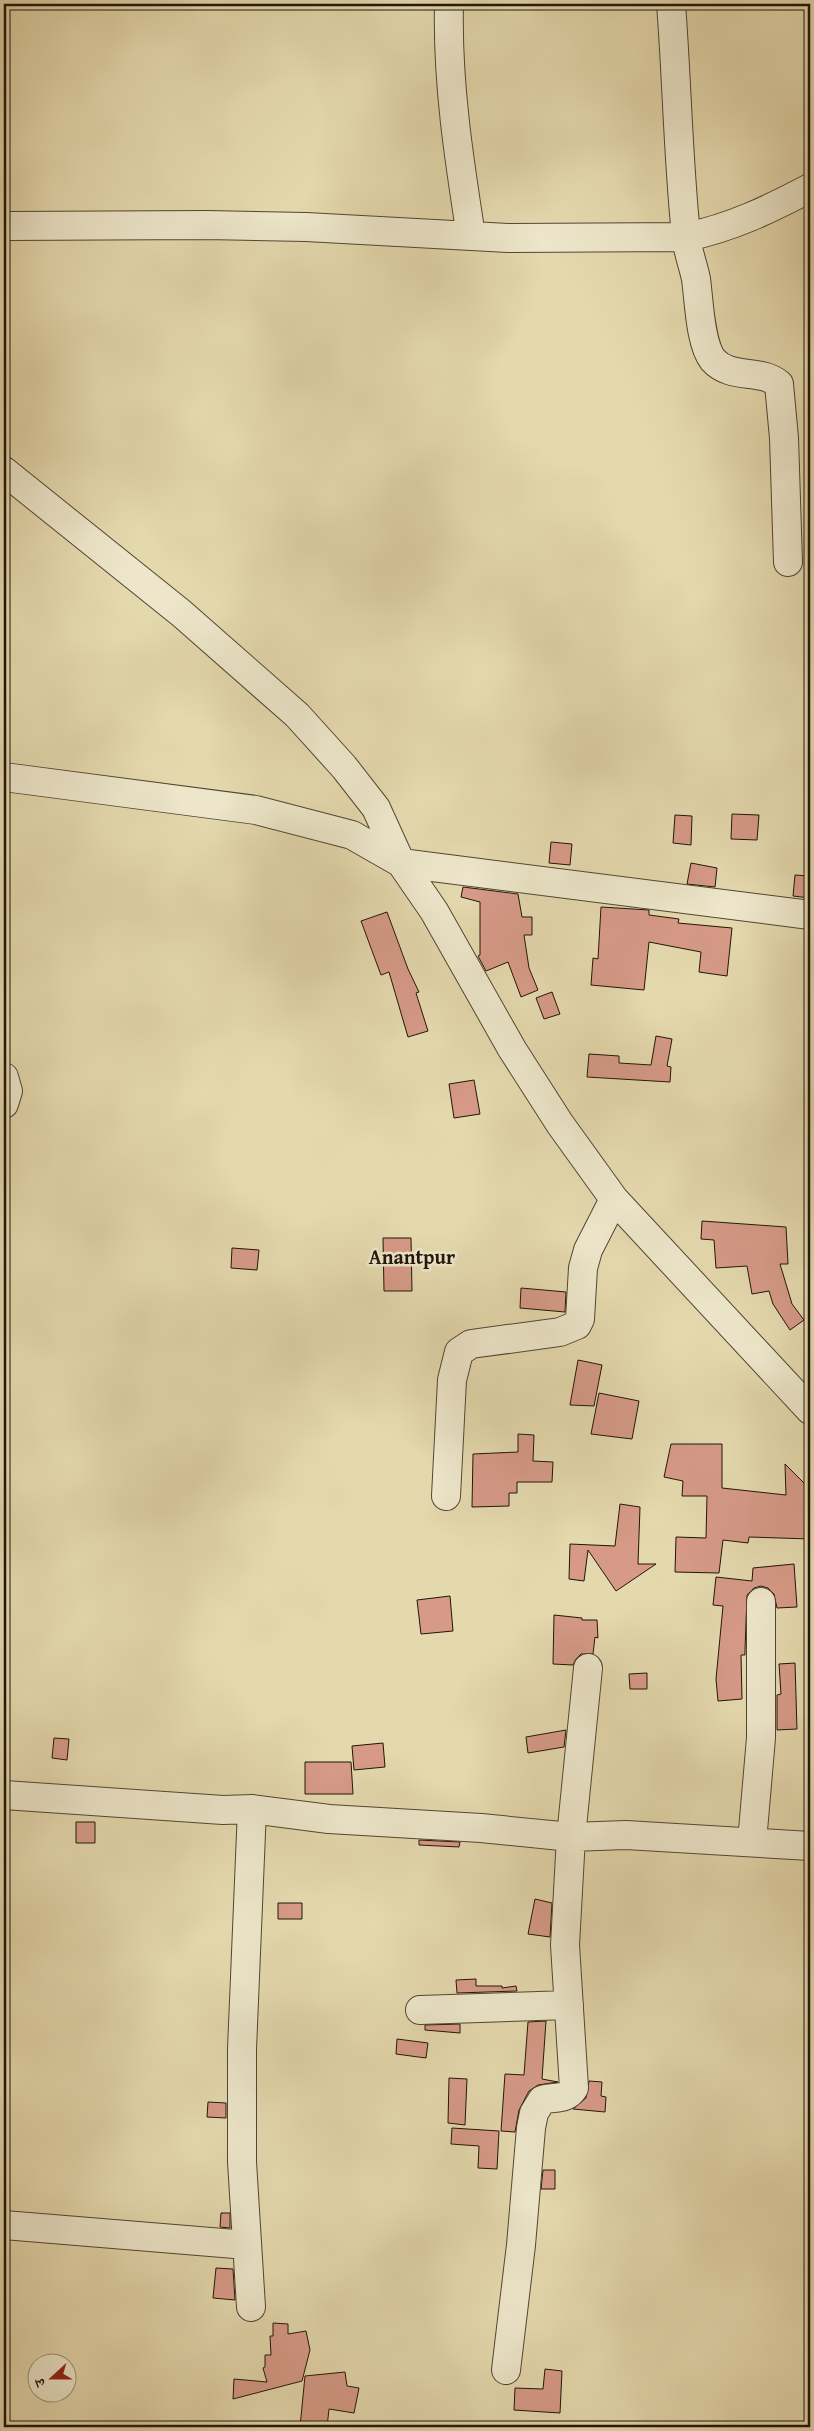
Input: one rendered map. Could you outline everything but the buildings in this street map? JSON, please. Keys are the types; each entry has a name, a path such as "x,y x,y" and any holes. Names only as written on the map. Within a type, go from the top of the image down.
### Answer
{"street":[{"path":"449,4 450,70 455,128 471,236"},
{"path":"671,4 686,237 696,278 706,344 711,358 720,366 732,372 772,378 779,384 782,392 788,562"},
{"path":"4,226 114,224 247,225 508,238 686,237 737,223 765,212 810,188"},
{"path":"4,471 181,613 297,715 344,767 376,808 401,863 434,911 512,1049 560,1124 614,1198 810,1410"},
{"path":"4,777 217,804 264,812 352,835 401,863 810,915"},
{"path":"4,1077 8,1091 4,1104"},
{"path":"446,1496 452,1380 460,1352 471,1344 560,1332 578,1325 580,1319 582,1268 588,1250 614,1198"},
{"path":"752,1842 761,1738 761,1602"},
{"path":"506,2370 520,2253 526,2167 534,2113 542,2100 564,2097 570,2094 574,2088 565,1945 571,1838 588,1668"},
{"path":"4,1795 203,1808 252,1809 329,1819 481,1828 571,1838 626,1835 810,1846"},
{"path":"251,2307 242,2162 242,2049 252,1809"},
{"path":"420,2010 569,2005"},
{"path":"4,2225 247,2245"}],"district":[{"name":"Anantpur","path":"412,1257"}]}
